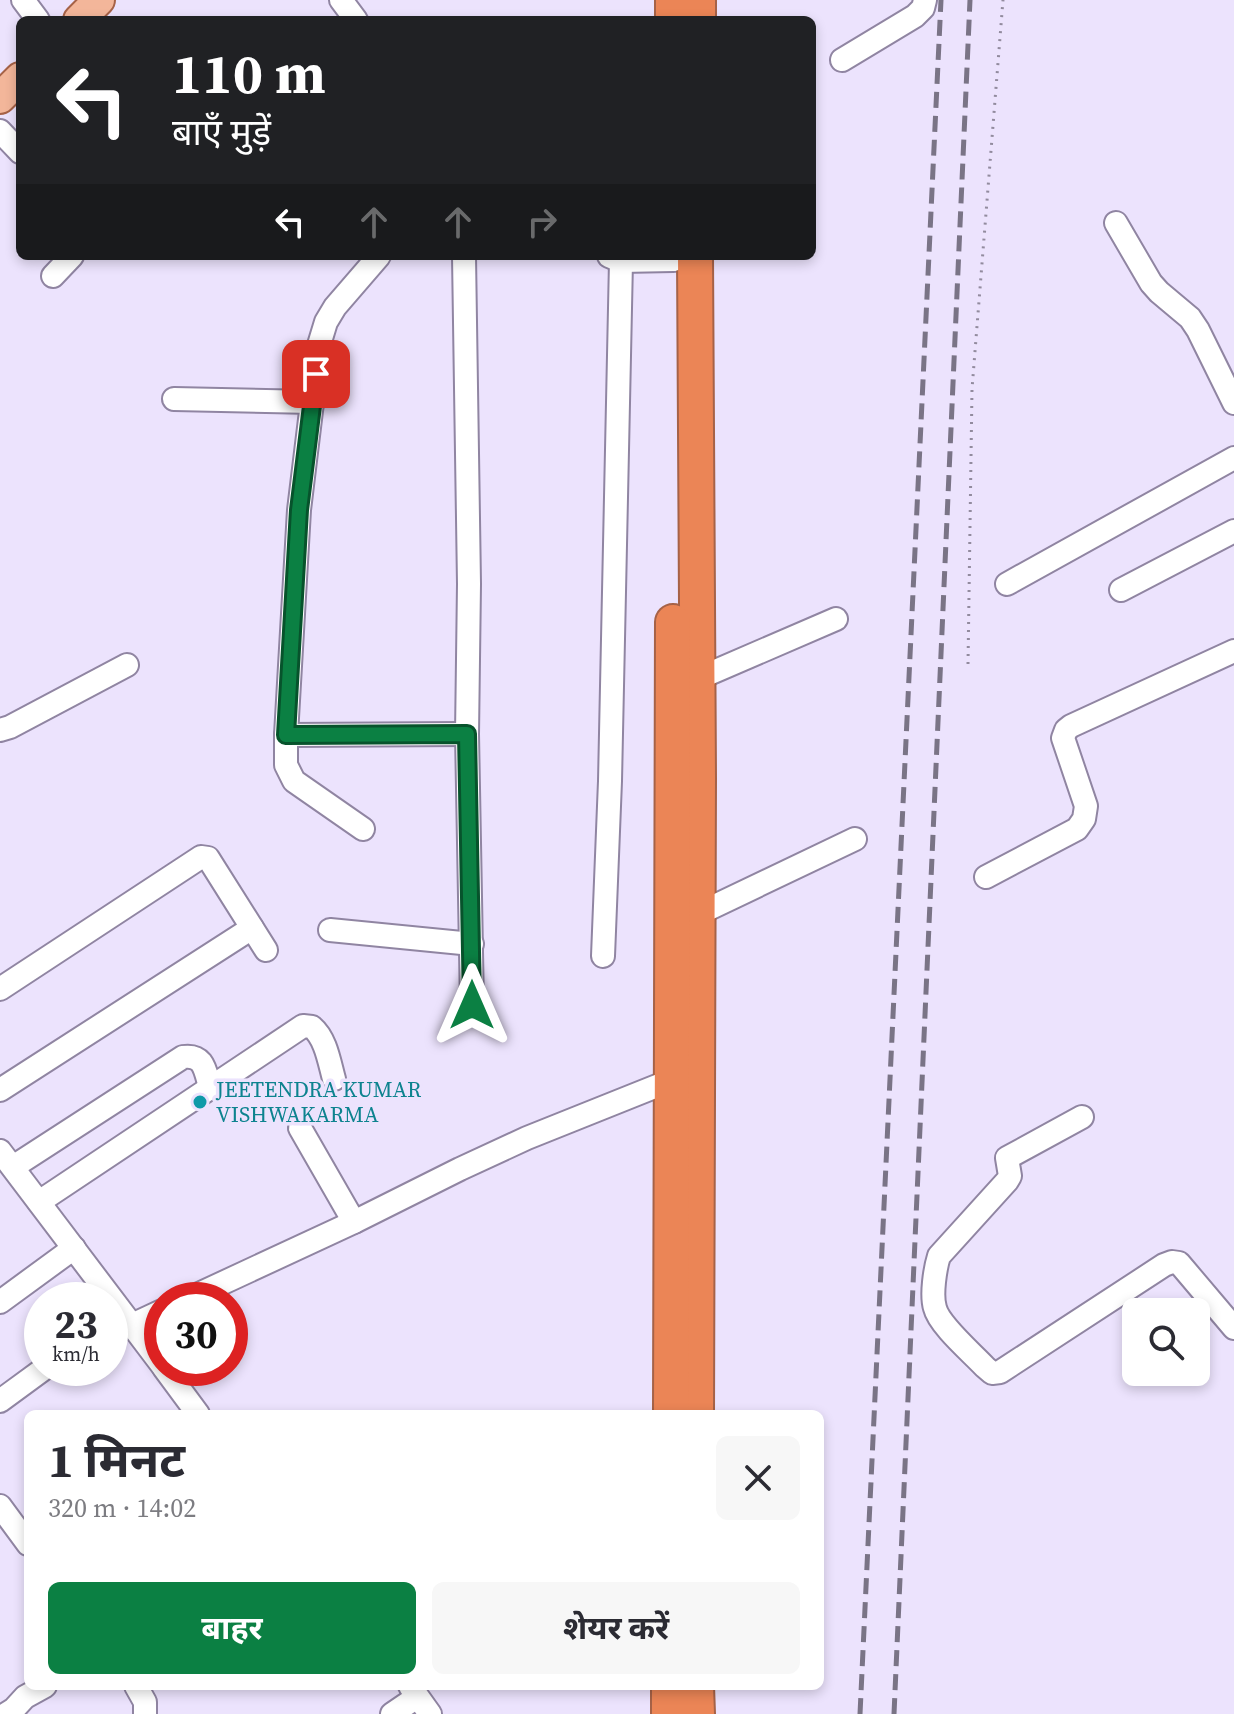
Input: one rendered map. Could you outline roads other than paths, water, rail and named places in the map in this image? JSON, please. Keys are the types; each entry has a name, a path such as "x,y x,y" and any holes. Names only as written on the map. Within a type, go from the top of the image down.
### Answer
{"highway":[{"path":"680,260 697,679 696,1410"},
{"path":"671,1410 680,260"},
{"path":"669,1690 669,1714"},
{"path":"696,1690 697,1714"}],"main road":[{"path":"83,16 99,0"},
{"path":"0,98 16,82"}],"street":[{"path":"842,60 915,16 923,8 925,0"},
{"path":"0,131 16,148"},
{"path":"1116,223 1151,283 1190,318 1198,330 1234,403"},
{"path":"53,276 68,260"},
{"path":"363,829 294,781 286,765 286,735 299,510 319,345 326,322 335,307 376,260"},
{"path":"464,260 472,1005"},
{"path":"603,956 610,781 615,260"},
{"path":"174,399 313,402"},
{"path":"1007,584 1234,458"},
{"path":"1121,590 1234,531"},
{"path":"697,679 836,619"},
{"path":"986,877 1077,829 1084,819 1086,806 1063,738 1066,730 1234,651"},
{"path":"0,730 127,665"},
{"path":"286,735 467,734"},
{"path":"698,914 855,839"},
{"path":"0,989 201,857 208,858 266,950"},
{"path":"0,1090 252,928"},
{"path":"330,930 472,944"},
{"path":"39,1202 303,1026 312,1027 318,1032 334,1079"},
{"path":"97,1282 6,1159 183,1057 198,1059 210,1087"},
{"path":"225,1282 527,1138 672,1080"},
{"path":"1082,1117 1007,1158 1010,1176 1007,1181 939,1256 934,1301 940,1319 985,1367 992,1373 1000,1372 1172,1262 1179,1263 1234,1328"},
{"path":"300,1128 354,1222"},
{"path":"0,1302 74,1248"},
{"path":"128,1326 144,1344"},
{"path":"0,1401 24,1383"},
{"path":"178,1386 195,1410"},
{"path":"0,1506 24,1539"},
{"path":"6,1714 38,1690"},
{"path":"138,1690 145,1702 145,1714"},
{"path":"392,1714 419,1699"}],"railway":[{"path":"860,1714 941,0"},
{"path":"894,1714 970,0"}],"place":[{"name":"JEETENDRA KUMAR VISHWAKARMA","path":"200,1102"}]}
